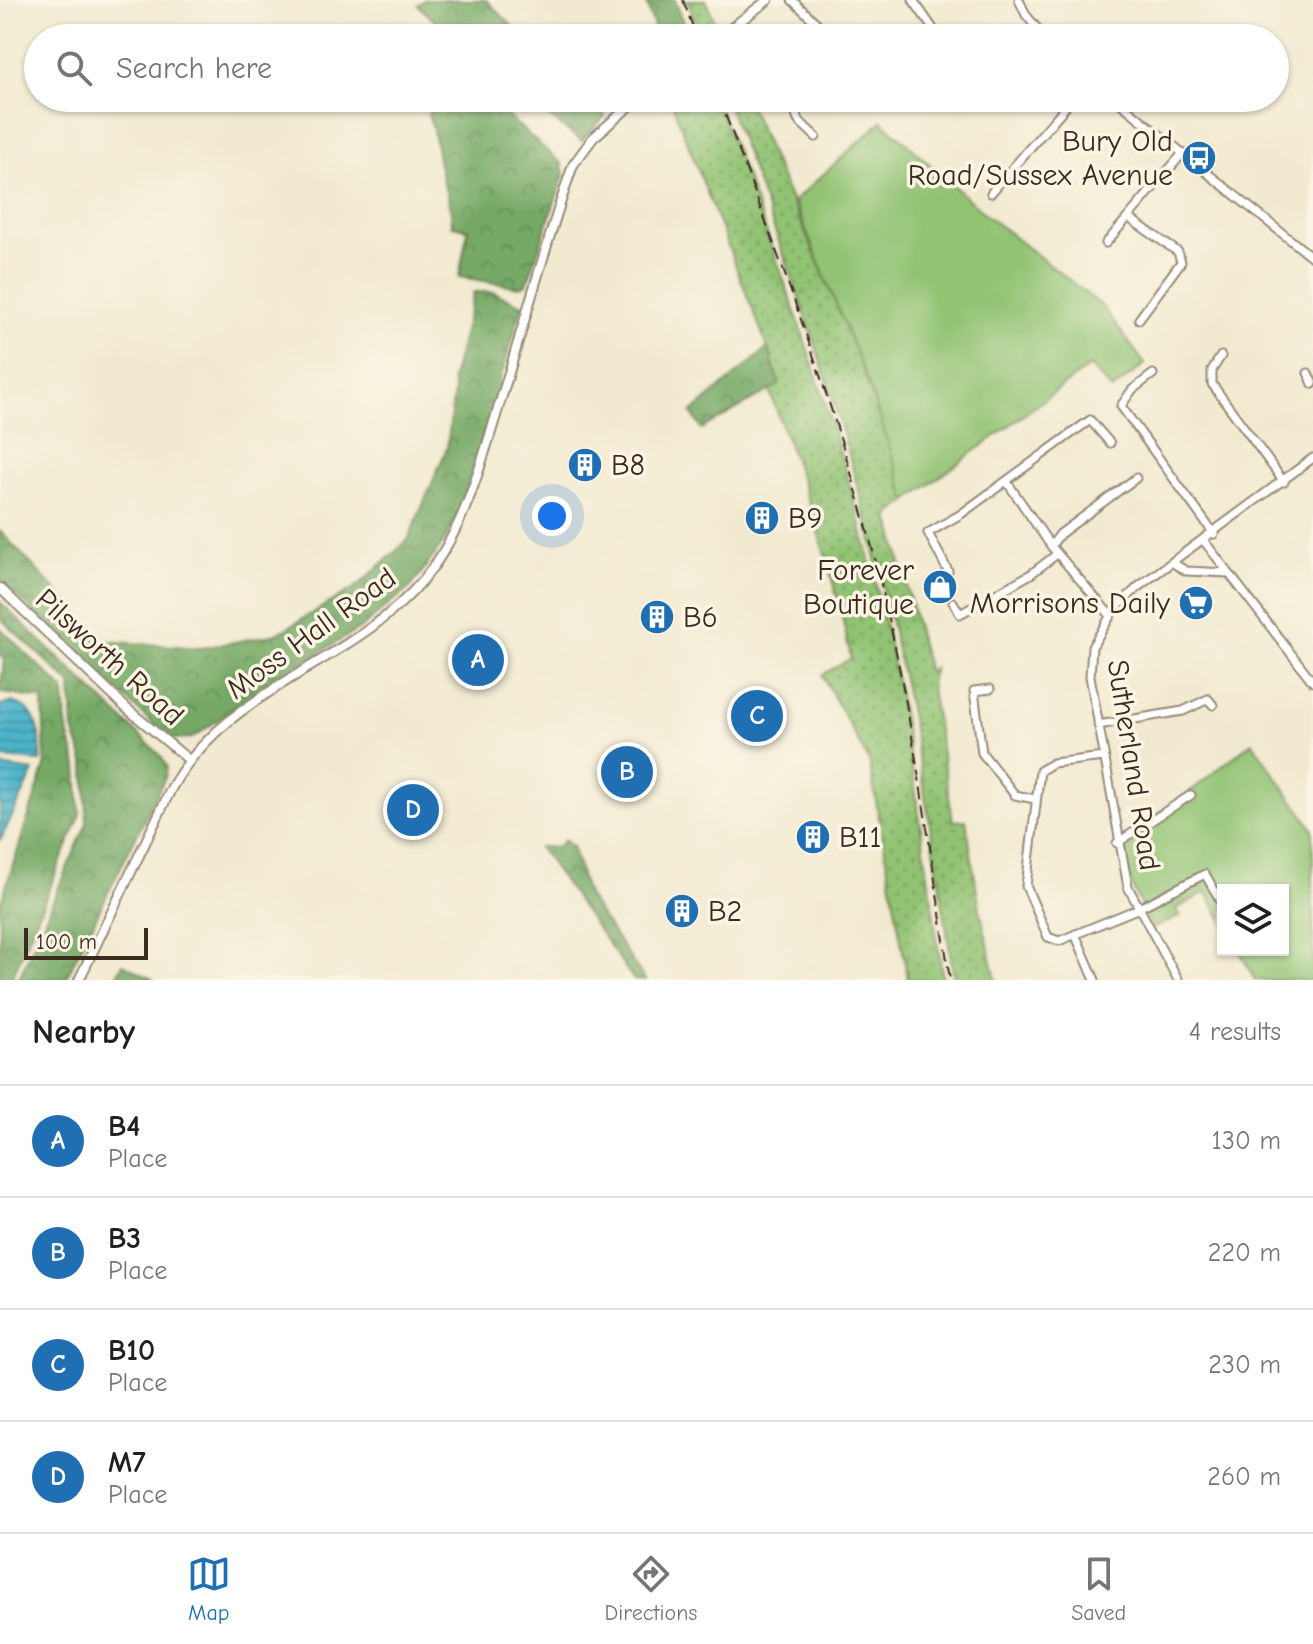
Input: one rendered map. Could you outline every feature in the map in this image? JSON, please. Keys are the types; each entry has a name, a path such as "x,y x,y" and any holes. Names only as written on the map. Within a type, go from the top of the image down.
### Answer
{"street":[{"path":"737,24 768,0"},
{"path":"792,0 818,24"},
{"path":"913,0 930,24"},
{"path":"1019,0 1033,24"},
{"name":"Moss Hall Road","path":"79,980 166,798 189,760 255,699 383,619 423,581 440,557 468,505 573,165 593,138 623,112"},
{"path":"796,112 802,126 816,137"},
{"path":"991,193 1061,112"},
{"path":"1132,112 1313,258"},
{"path":"1106,243 1183,153"},
{"path":"1129,218 1178,252 1181,262 1139,319"},
{"path":"1221,356 1212,370 1216,391 1284,482"},
{"path":"1308,373 1313,384"},
{"path":"1153,374 1132,390 1121,406 1214,534"},
{"path":"1206,397 1216,391"},
{"path":"948,571 928,533 1007,482 1090,420 1110,443"},
{"name":"Sutherland Road","path":"1178,980 1137,909 1117,843 1090,676 1092,647 1110,615 1138,587 1214,534 1313,458"},
{"path":"1051,546 1060,534 1136,478"},
{"path":"1007,482 1057,554 1110,615"},
{"path":"1204,541 1313,682"},
{"path":"953,602 960,614 1031,574 1057,554"},
{"path":"1173,563 1186,571 1228,573"},
{"name":"Pilsworth Road","path":"0,588 125,707 189,760"},
{"path":"990,689 974,691 982,753 1015,795 1035,799"},
{"path":"1098,725 1183,711 1208,699 1213,705"},
{"path":"1104,757 1053,763 1040,771 1026,886 1048,937 1059,941 1137,909 1205,874 1217,895"},
{"path":"1117,843 1191,795"},
{"path":"1075,934 1095,980"}],"green space":[{"path":"424,0 486,0 511,24 438,24 418,5"},
{"path":"645,0 675,0 684,24 653,24"},
{"path":"687,0 706,0 716,24 696,24"},
{"path":"503,112 562,164 564,175 527,284 520,287 459,277 468,229 452,226 428,114"},
{"path":"542,112 601,112 605,116 582,141"},
{"path":"675,112 720,112 787,289 830,418 867,550 893,661 943,980 908,980 869,761 822,675 851,658 825,556 769,390 779,385 771,356"},
{"path":"730,112 752,112 854,347 907,501 889,516 928,672 934,667 930,682 953,821 966,820 979,905 996,980 954,980 918,758 871,538 831,394"},
{"path":"882,121 986,215 1102,306 1145,364 1112,390 1090,366 907,501 869,385 794,201"},
{"path":"474,292 493,292 523,305 459,513 444,542 411,587 361,628 283,674 192,738 173,739 156,727 0,580 0,531 104,641 202,648 277,634 359,585 408,540 447,448 454,390 452,379"},
{"path":"768,348 779,385 702,429 691,413"},
{"path":"0,602 160,755 167,767 165,778 65,980 18,980 87,823 85,765 73,729 71,684 0,618"},
{"path":"0,628 64,690 66,724 77,766 80,816 11,980 0,980 0,905 45,766 43,699 0,693 4,659 0,655"},
{"path":"1252,742 1313,829 1313,980 1255,980 1242,956 1289,956 1289,884 1217,884 1217,911 1206,892 1176,909 1180,916 1152,929 1132,887 1120,840 1191,791"},
{"path":"564,840 572,846 587,895 645,980 634,980 539,847 558,847"},
{"path":"123,964 154,980 114,980"}],"water":[{"path":"12,702 28,710 37,724 40,761 0,758 0,706"},
{"path":"0,766 34,771 0,841"}],"railway":[{"path":"683,0 692,24"},
{"path":"724,112 821,379 873,551 907,711 950,980"}],"place":[{"name":"Bury Old Road/Sussex Avenue","path":"1199,158"},
{"name":"B8","path":"585,465"},
{"name":"B9","path":"762,518"},
{"name":"Forever Boutique","path":"940,587"},
{"name":"Morrisons Daily","path":"1196,603"},
{"name":"B6","path":"657,617"},
{"name":"B4","path":"478,660"},
{"name":"B10","path":"757,716"},
{"name":"B3","path":"627,772"},
{"name":"M7","path":"413,810"},
{"name":"B11","path":"813,837"},
{"name":"B2","path":"682,911"}]}
